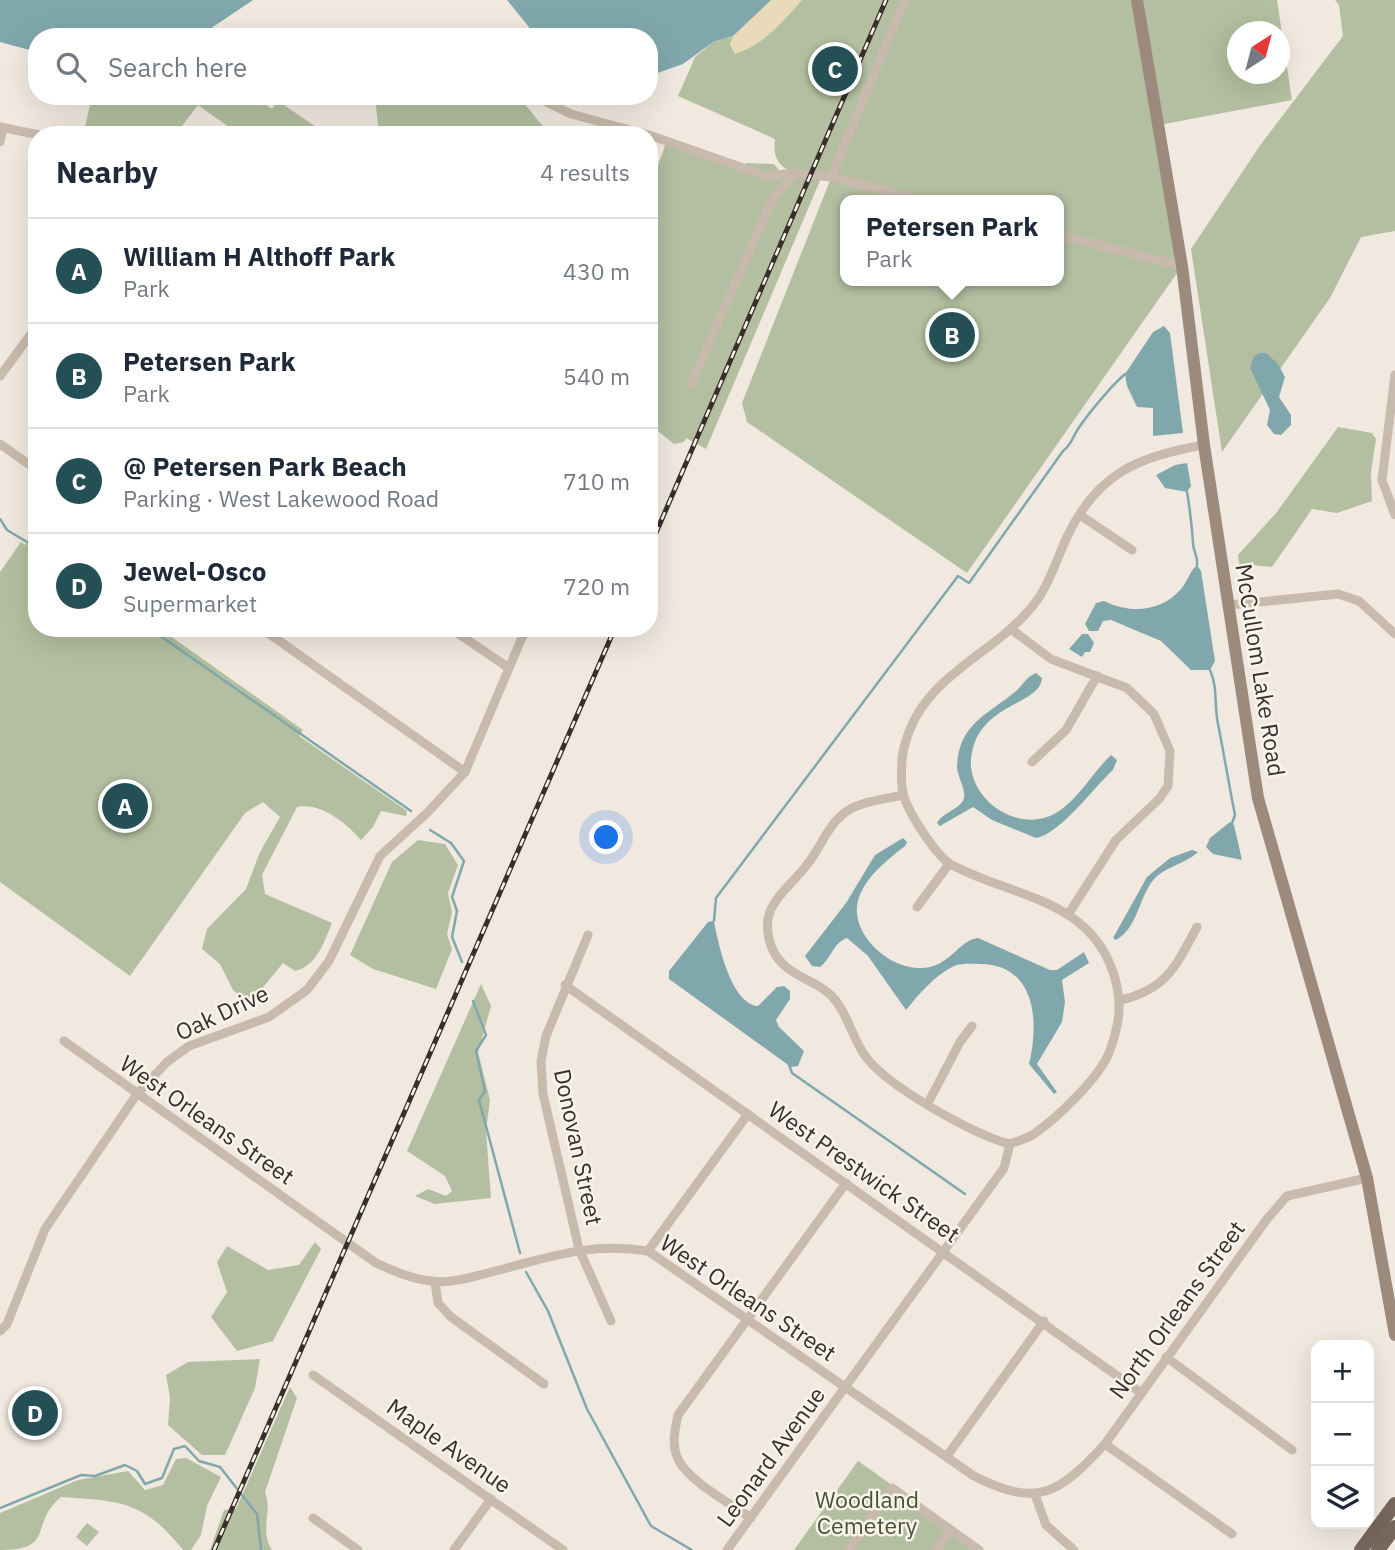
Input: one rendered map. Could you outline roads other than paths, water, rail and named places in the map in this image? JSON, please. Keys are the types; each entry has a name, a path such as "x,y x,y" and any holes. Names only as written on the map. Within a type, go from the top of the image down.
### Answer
{"main road":[{"path":"1361,1550 1395,1504"},
{"path":"1378,1550 1395,1527"}],"street":[{"path":"831,177 905,0"},
{"name":"McCullom Lake Road","path":"1137,0 1182,266 1204,445 1258,798 1367,1178 1395,1335"},
{"path":"552,105 571,114 616,126"},
{"path":"0,142 1,127 28,133"},
{"path":"658,138 766,176 795,173 831,177 902,195"},
{"path":"691,384 773,198 795,173"},
{"path":"1064,236 1182,266"},
{"path":"0,376 28,344"},
{"path":"1395,375 1382,480 1395,515"},
{"path":"0,444 28,464"},
{"path":"903,795 848,811 828,830 805,867 779,892 772,905 768,933 773,950 786,967 834,997 845,1013 865,1056 879,1072 979,1134 1010,1144 1033,1135 1092,1079 1105,1062 1119,1027 1121,1000 1106,953 1091,933 1069,913 949,864 921,829 903,795 904,746 916,713 937,685 1012,631 1044,590 1080,514 1098,490 1117,473 1140,460 1204,445"},
{"path":"1080,514 1132,550"},
{"path":"1229,605 1338,594 1359,601 1395,634"},
{"path":"1012,631 1051,659 1127,688 1153,714 1170,751 1168,786 1159,799 1116,840 1069,913"},
{"path":"274,637 465,772"},
{"path":"463,637 509,668"},
{"name":"Oak Drive","path":"0,1331 10,1317 45,1229 137,1094 167,1062 189,1046 269,1017 307,990 329,961 380,856 428,812 465,772 523,637"},
{"path":"1032,762 1066,730 1097,676"},
{"path":"918,906 949,864"},
{"path":"1121,1000 1140,996 1160,985 1175,968 1197,927"},
{"name":"Donovan Street","path":"588,935 565,985 546,1036 541,1061 543,1094 579,1249 611,1321"},
{"name":"West Prestwick Street","path":"565,985 1044,1321 1140,1392"},
{"path":"928,1103 960,1042 972,1026"},
{"name":"West Orleans Street","path":"64,1041 376,1263 409,1277 435,1282 470,1278 579,1249 614,1245 648,1251 947,1456 995,1486 1035,1495"},
{"path":"648,1251 748,1114"},
{"name":"Leonard Avenue","path":"727,1550 1003,1168 1010,1144"},
{"name":"North Orleans Street","path":"1035,1495 1056,1488 1078,1474 1105,1444 1140,1392 1267,1219 1287,1196 1367,1178"},
{"path":"751,1518 694,1478 678,1460 673,1440 678,1415 846,1183"},
{"path":"435,1282 438,1303 451,1317 544,1384"},
{"path":"947,1456 1044,1321"},
{"path":"1166,1357 1292,1450"},
{"name":"Maple Avenue","path":"313,1375 563,1550"},
{"path":"1105,1444 1232,1534"},
{"path":"848,1550 892,1488 979,1550"},
{"path":"1035,1495 1046,1525 1074,1550"},
{"path":"454,1550 491,1499"},
{"path":"313,1518 358,1550"},
{"path":"936,1550 951,1530"}],"water":[{"path":"0,0 253,0 211,28 28,28 28,50 0,42"},
{"path":"507,0 771,0 733,36 713,42 683,64 658,73 658,28 530,28"},
{"path":"1164,326 1170,333 1183,433 1153,436 1153,408 1137,407 1127,386 1125,374 1153,332"},
{"path":"1266,353 1278,364 1285,377 1279,397 1291,415 1291,425 1281,435 1274,434 1267,425 1270,410 1250,368 1254,356"},
{"path":"1187,463 1191,486 1187,492 1165,488 1156,475 1175,465"},
{"path":"1197,565 1201,571 1215,661 1210,670 1191,670 1161,641 1111,620 1103,621 1098,631 1089,631 1085,624 1096,603 1104,601 1135,609 1164,602 1181,589"},
{"path":"1082,634 1088,634 1094,643 1090,652 1085,652 1082,657 1069,649"},
{"path":"1036,673 1042,678 1039,687 998,714 978,736 972,752 971,768 975,783 984,797 996,808 1010,815 1041,819 1056,813 1072,801 1111,755 1117,760 1113,770 1066,819 1045,835 1036,838 992,820 973,807 940,826 937,823 940,819 960,805 964,798 957,766 959,751 969,729"},
{"path":"1230,822 1234,825 1242,860 1213,854 1206,847 1210,838"},
{"path":"903,838 907,842 905,846 870,879 857,904 857,917 863,932 874,947 888,958 911,967 928,967 945,960 971,940 978,938 1050,970 1057,970 1084,952 1089,963 1062,980 1065,1002 1062,1022 1037,1064 1057,1092 1054,1094 1029,1064 1034,1032 1033,1015 1030,999 1014,974 1000,967 981,964 954,966 922,991 906,1010 868,956 847,938 838,944 820,967 812,966 805,956 846,903 875,855"},
{"path":"1192,850 1198,852 1151,883 1128,929 1116,940 1113,938 1147,877 1170,858"},
{"path":"714,921 727,971 740,995 749,1003 758,1006 777,987 784,986 790,991 790,999 776,1020 779,1027 804,1051 798,1066 791,1067 669,979 669,971 708,922"}],"waterway":[{"path":"714,921 716,898 958,576 969,583 1082,423 1125,374"},
{"path":"1187,492 1197,565"},
{"path":"0,519 7,530 28,543"},
{"path":"162,637 411,811"},
{"path":"1210,670 1235,815 1232,823"},
{"path":"430,830 451,843 464,861 452,897 457,911 452,937 462,962"},
{"path":"473,1001 486,1035 476,1051 485,1091 479,1100 520,1253"},
{"path":"789,1065 792,1073 965,1194"},
{"path":"526,1272 548,1311 587,1409 651,1526 692,1550"},
{"path":"0,1508 81,1475 95,1476 125,1465 137,1471 145,1484 162,1478 174,1449 185,1446 199,1461 220,1467 257,1514 261,1550"}],"railway":[{"path":"658,528 886,0"},
{"path":"214,1550 611,637"}],"place":[{"name":"@ Petersen Park Beach","path":"835,69"},
{"name":"Petersen Park","path":"952,335"},
{"name":"William H Althoff Park","path":"125,806"},
{"name":"Jewel-Osco","path":"35,1413"}],"park label":[{"name":"Woodland Cemetery","path":"867,1513"}]}
